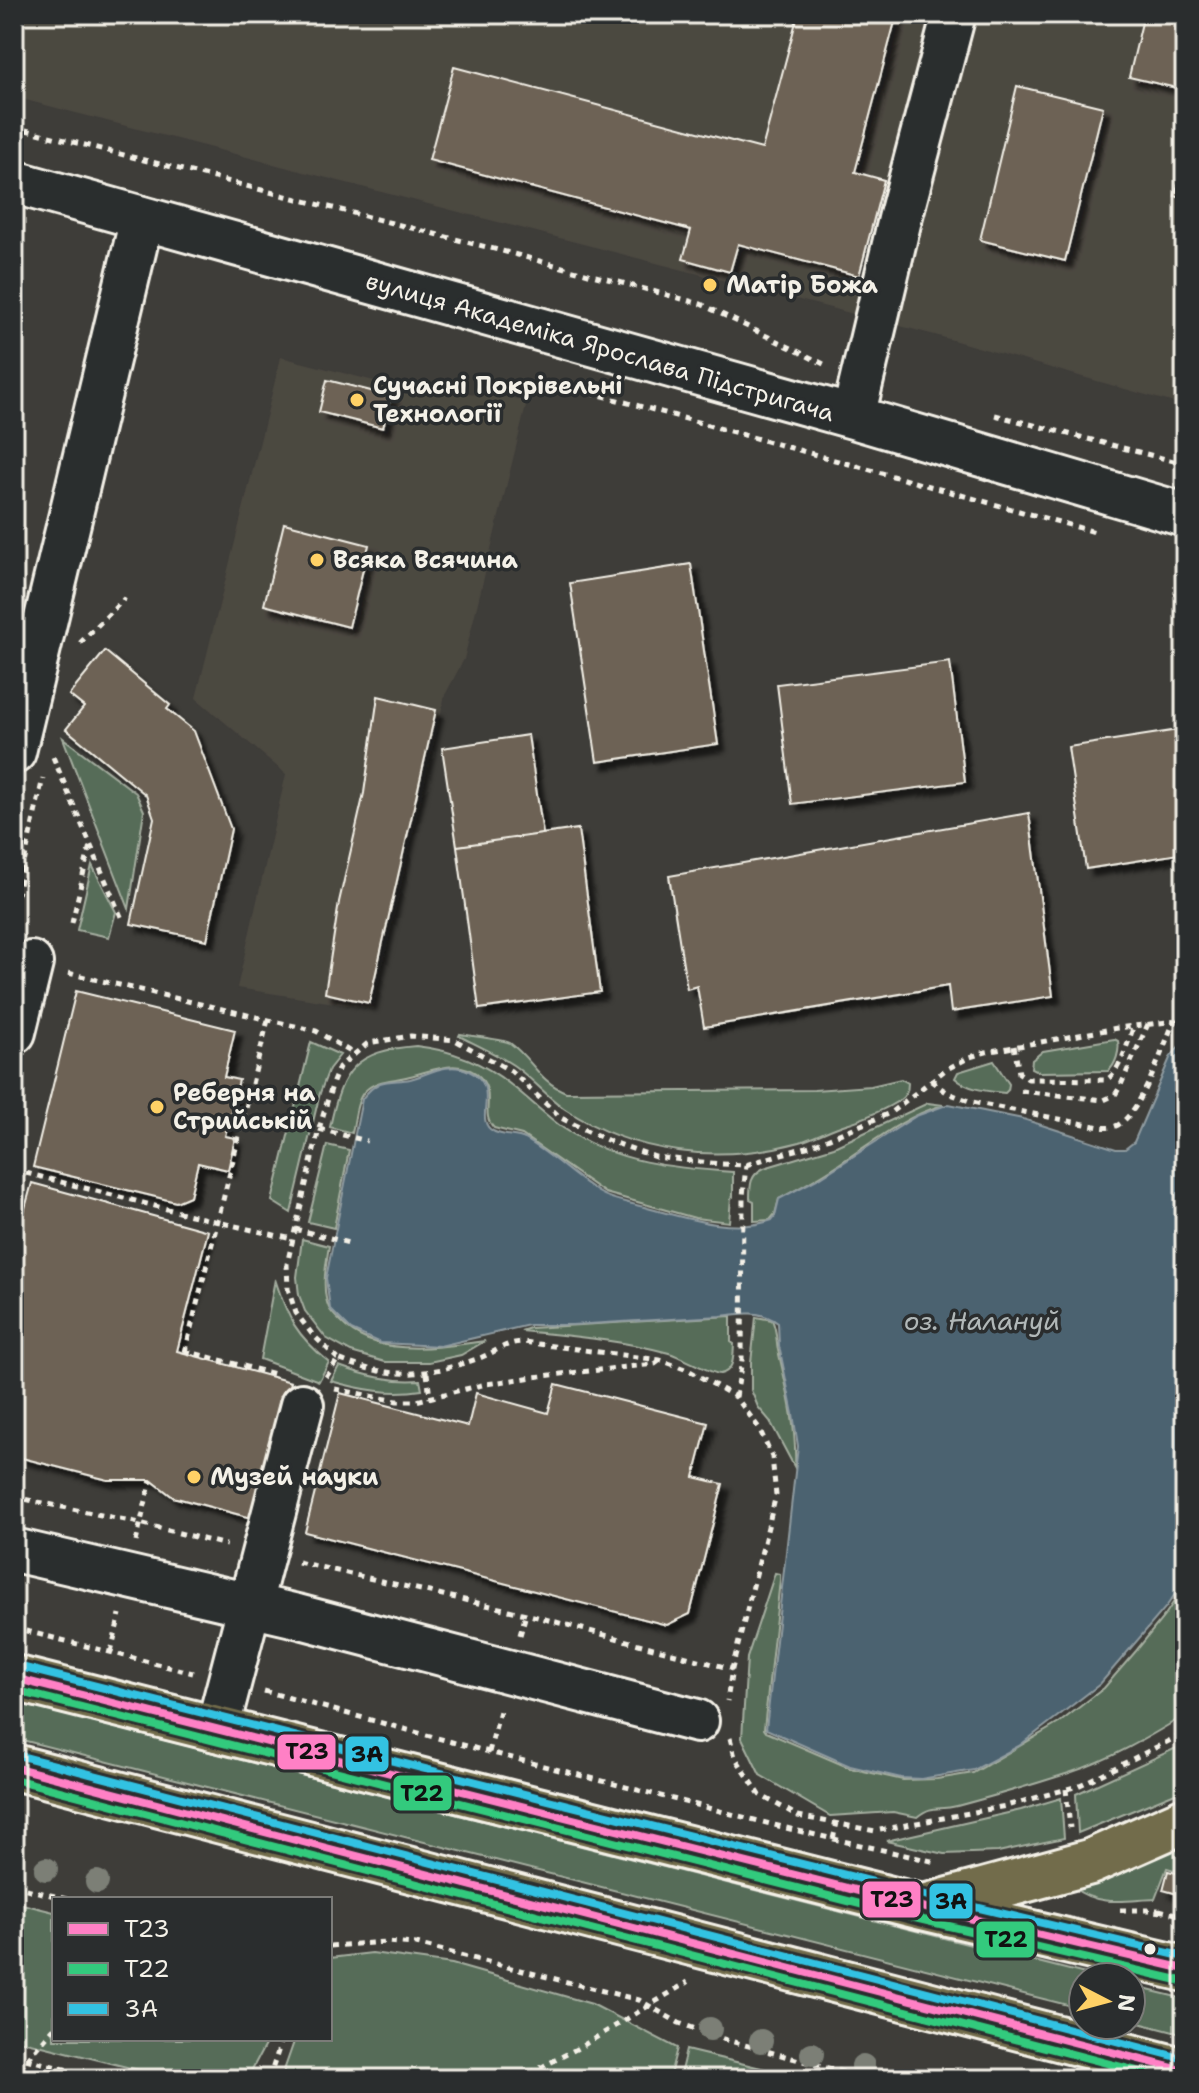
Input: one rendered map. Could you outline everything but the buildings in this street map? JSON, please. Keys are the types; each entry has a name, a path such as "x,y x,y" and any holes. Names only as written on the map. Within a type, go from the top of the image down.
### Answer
{"main road":[{"path":"14,1678 922,1907 1185,1969"},
{"path":"14,1767 1185,2071"},
{"path":"922,1907 1090,1862 1185,1820"}],"street":[{"path":"857,399 954,14"},
{"name":"вулиця Академіка Ярослава Підстригача","path":"14,182 142,218 857,399 1185,515"},
{"path":"32,750 142,218"},
{"path":"14,1032 31,963"},
{"path":"217,1730 263,1554 296,1392"},
{"path":"14,1550 717,1721"}],"path":[{"path":"14,127 701,304 857,399"},
{"path":"567,386 1108,536"},
{"path":"985,413 1185,464"},
{"path":"32,750 91,844 122,919"},
{"path":"72,923 91,844"},
{"path":"31,963 316,1031 354,1054"},
{"path":"268,1020 185,1352 296,1392"},
{"path":"1185,1020 1014,1046 970,1057 945,1070 890,1113 810,1146 746,1165 655,1157 607,1140 561,1118 511,1071 455,1040 411,1036 368,1043 339,1067 319,1129 287,1264 288,1289 296,1313 338,1359 360,1367 392,1373 427,1373 481,1358 516,1342 541,1343 580,1351 660,1360 688,1370 736,1397 759,1428 772,1457 776,1495 727,1699 717,1721 735,1757 760,1795 798,1816 875,1831 1006,1806 1078,1786 1185,1733"},
{"path":"931,1081 948,1093 972,1102 1111,1128 1134,1110 1174,1021"},
{"path":"1021,1091 1104,1100 1115,1095 1148,1024"},
{"path":"1014,1046 1019,1073 1028,1079 1106,1080 1116,1072 1134,1026"},
{"path":"319,1129 367,1141"},
{"path":"736,1397 742,1360 746,1165"},
{"path":"14,1183 16,1170 292,1239"},
{"path":"295,1229 349,1243"},
{"path":"338,1359 321,1386 397,1401 416,1401 486,1384 533,1377 655,1364 660,1360"},
{"path":"427,1373 430,1398"},
{"path":"140,1523 151,1480"},
{"path":"14,1497 140,1523 526,1614 732,1669"},
{"path":"14,1628 202,1676"},
{"path":"250,1687 505,1756 940,1863"},
{"path":"1066,1789 1071,1838"},
{"path":"833,1839 837,1823"},
{"path":"14,1886 59,1897"},
{"path":"1158,1910 1185,1916"},
{"path":"332,1946 386,1942 416,1944 639,2000 679,2023 723,2039 868,2079"},
{"path":"519,2079 582,2046 691,1980"},
{"path":"14,2079 52,2030"},
{"path":"269,2079 281,2041"},
{"path":"14,2056 104,2079"}],"shaded area":[{"path":"14,14 1185,14 1185,406 935,335 14,97"},
{"name":"Сучасні Покрівельні Технології","path":"281,357 409,390 510,397 527,402 464,659 445,695 373,1009 237,988 286,774 196,698"}],"green space":[{"path":"63,738 136,793 144,811 129,909"},
{"path":"92,865 116,912 109,937 77,930"},
{"path":"460,1034 510,1043 542,1076 566,1092 814,1090 871,1086 901,1079 908,1083 908,1087 903,1097 889,1106 800,1142 739,1153 678,1151 620,1137 592,1125 558,1104 513,1065"},
{"path":"1114,1039 1118,1041 1118,1053 1108,1071 1039,1072 1031,1068 1032,1060 1043,1051"},
{"path":"311,1042 340,1055 329,1069 320,1093 291,1213 272,1201"},
{"path":"416,1046 454,1054 489,1070 563,1128 604,1149 667,1166 733,1172 729,1222 695,1218 605,1193 522,1135 494,1128 488,1117 485,1084 464,1067 446,1067 374,1084 359,1100 352,1133 330,1127 340,1091 355,1067 379,1053"},
{"path":"994,1061 1009,1084 1005,1093 985,1091 955,1078 958,1072"},
{"path":"928,1103 943,1105 902,1123 779,1199 770,1220 754,1221 754,1201 750,1199 750,1189 753,1177 759,1171 834,1147"},
{"path":"327,1145 349,1150 334,1228 308,1222"},
{"path":"302,1239 329,1246 325,1293 329,1308 355,1334 390,1346 409,1348 485,1341 461,1355 429,1362 385,1362 351,1352 326,1338 305,1311 297,1277"},
{"path":"275,1279 294,1325 329,1362 319,1381 260,1359"},
{"path":"731,1316 733,1358 728,1370 720,1374 674,1355 633,1345 521,1331 530,1328"},
{"path":"756,1317 772,1320 775,1328 793,1423 795,1468 751,1390"},
{"path":"339,1366 379,1378 420,1380 422,1390 376,1391 331,1381"},
{"path":"775,1573 780,1574 780,1580 764,1729 850,1768 903,1780 973,1773 1059,1723 1104,1688 1165,1615 1185,1585 1185,1715 1099,1762 957,1806 932,1809 917,1817 893,1812 830,1816 760,1775 742,1738 747,1658"},
{"path":"14,1702 1067,1969 1067,2005 14,1738"},
{"path":"1185,1744 1185,1789 1078,1833 1076,1794"},
{"path":"1061,1798 1064,1838 998,1852 944,1854 886,1841 1021,1810"},
{"path":"1185,1842 1185,1873 1167,1868 1155,1899 1103,1900 1074,1888"},
{"path":"14,1902 52,1912 52,2041 266,2043 247,2079 175,2079 14,2039"},
{"path":"372,1953 452,1964 592,2004 677,2048 669,2079 281,2079 294,2041 332,2041 332,1958"},
{"path":"1147,1990 1185,1999 1185,2035 1147,2025"},
{"path":"686,2050 807,2079 679,2079"}],"water":[{"name":"оз. Налануй","path":"1185,1039 1185,1580 1100,1684 1019,1746 974,1770 921,1779 901,1778 850,1766 766,1729 798,1446 779,1346 778,1323 765,1316 744,1313 529,1325 440,1346 380,1343 351,1330 330,1309 326,1278 362,1099 380,1083 410,1079 446,1068 469,1071 484,1085 485,1117 490,1129 525,1139 600,1193 688,1219 740,1226 772,1220 779,1199 821,1177 916,1116 949,1104 1023,1119 1116,1149 1125,1149 1134,1142 1170,1058"}],"transit line":[{"name":"3А","path":"17,1666 925,1895 1185,1957"},
{"name":"Т23","path":"14,1678 922,1907 1185,1969"},
{"name":"Т22","path":"14,1690 919,1919 1182,1981"},
{"name":"3А","path":"17,1755 1185,2059"},
{"name":"Т23","path":"14,1767 1185,2071"},
{"name":"Т22","path":"14,1779 1168,2079"}],"place":[{"name":"Матір Божа","path":"710,285"},
{"name":"Сучасні Покрівельні Технології","path":"357,400"},
{"name":"Всяка Всячина","path":"317,560"},
{"name":"Реберня на Стрийській","path":"157,1107"},
{"name":"Музей науки","path":"194,1477"}]}
